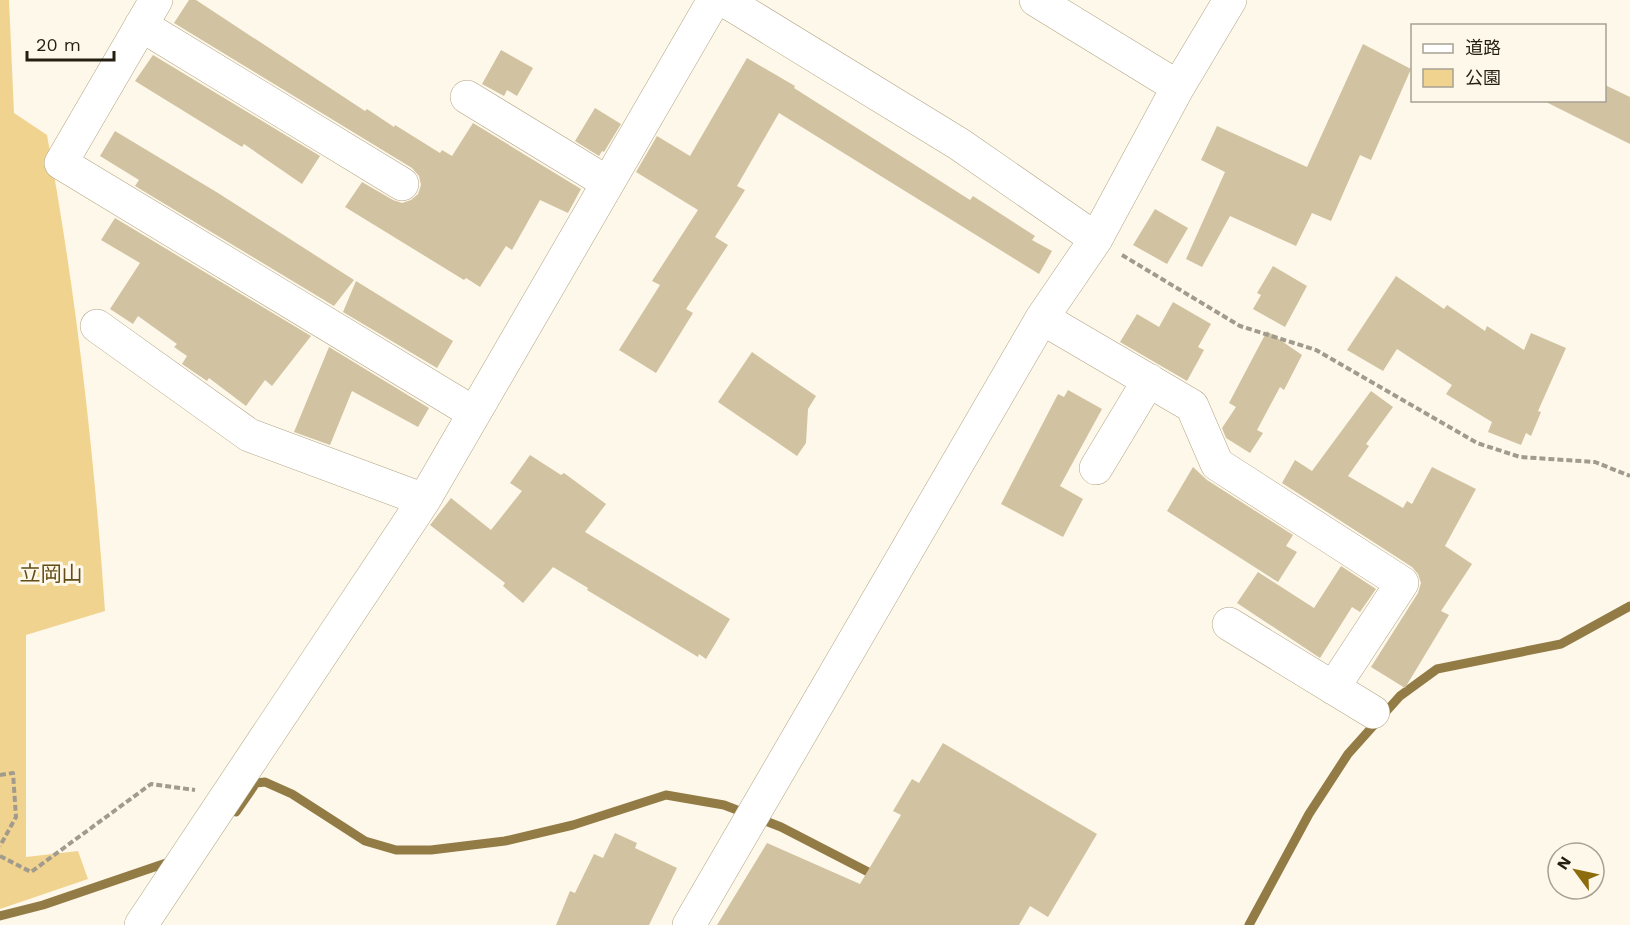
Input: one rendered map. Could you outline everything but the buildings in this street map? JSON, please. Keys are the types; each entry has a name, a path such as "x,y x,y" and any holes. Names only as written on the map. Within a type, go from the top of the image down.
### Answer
{"street":[{"path":"141,925 424,500 714,0"},
{"path":"724,0 959,144 1096,238"},
{"path":"1036,0 1178,87"},
{"path":"689,925 1042,318 1096,238 1178,87 1230,0"},
{"path":"402,184 148,13 61,163 474,413"},
{"path":"467,97 608,183"},
{"path":"1042,318 1192,406 1217,464 1402,582 1333,688"},
{"path":"97,326 249,435 424,500"},
{"path":"1096,468 1149,381"},
{"path":"1229,624 1373,712"}],"path":[{"path":"1096,238 1240,327 1316,350 1477,443 1520,457 1595,462 1630,476"},
{"path":"0,775 12,773 16,817 0,846"},
{"path":"0,856 31,873 151,784 228,794"}],"green space":[{"name":"立岡山","path":"0,0 9,0 14,113 47,135 67,254 83,372 105,611 26,635 26,857 78,851 88,879 0,909"}],"waterway":[{"path":"1249,925 1309,814 1348,754 1400,696 1437,669 1561,644 1630,606"},
{"path":"236,812 256,783 265,782 292,794 365,841 396,850 431,850 505,841 573,825 666,795 724,805 781,827 876,876"},
{"path":"0,916 43,905 172,861"}]}
